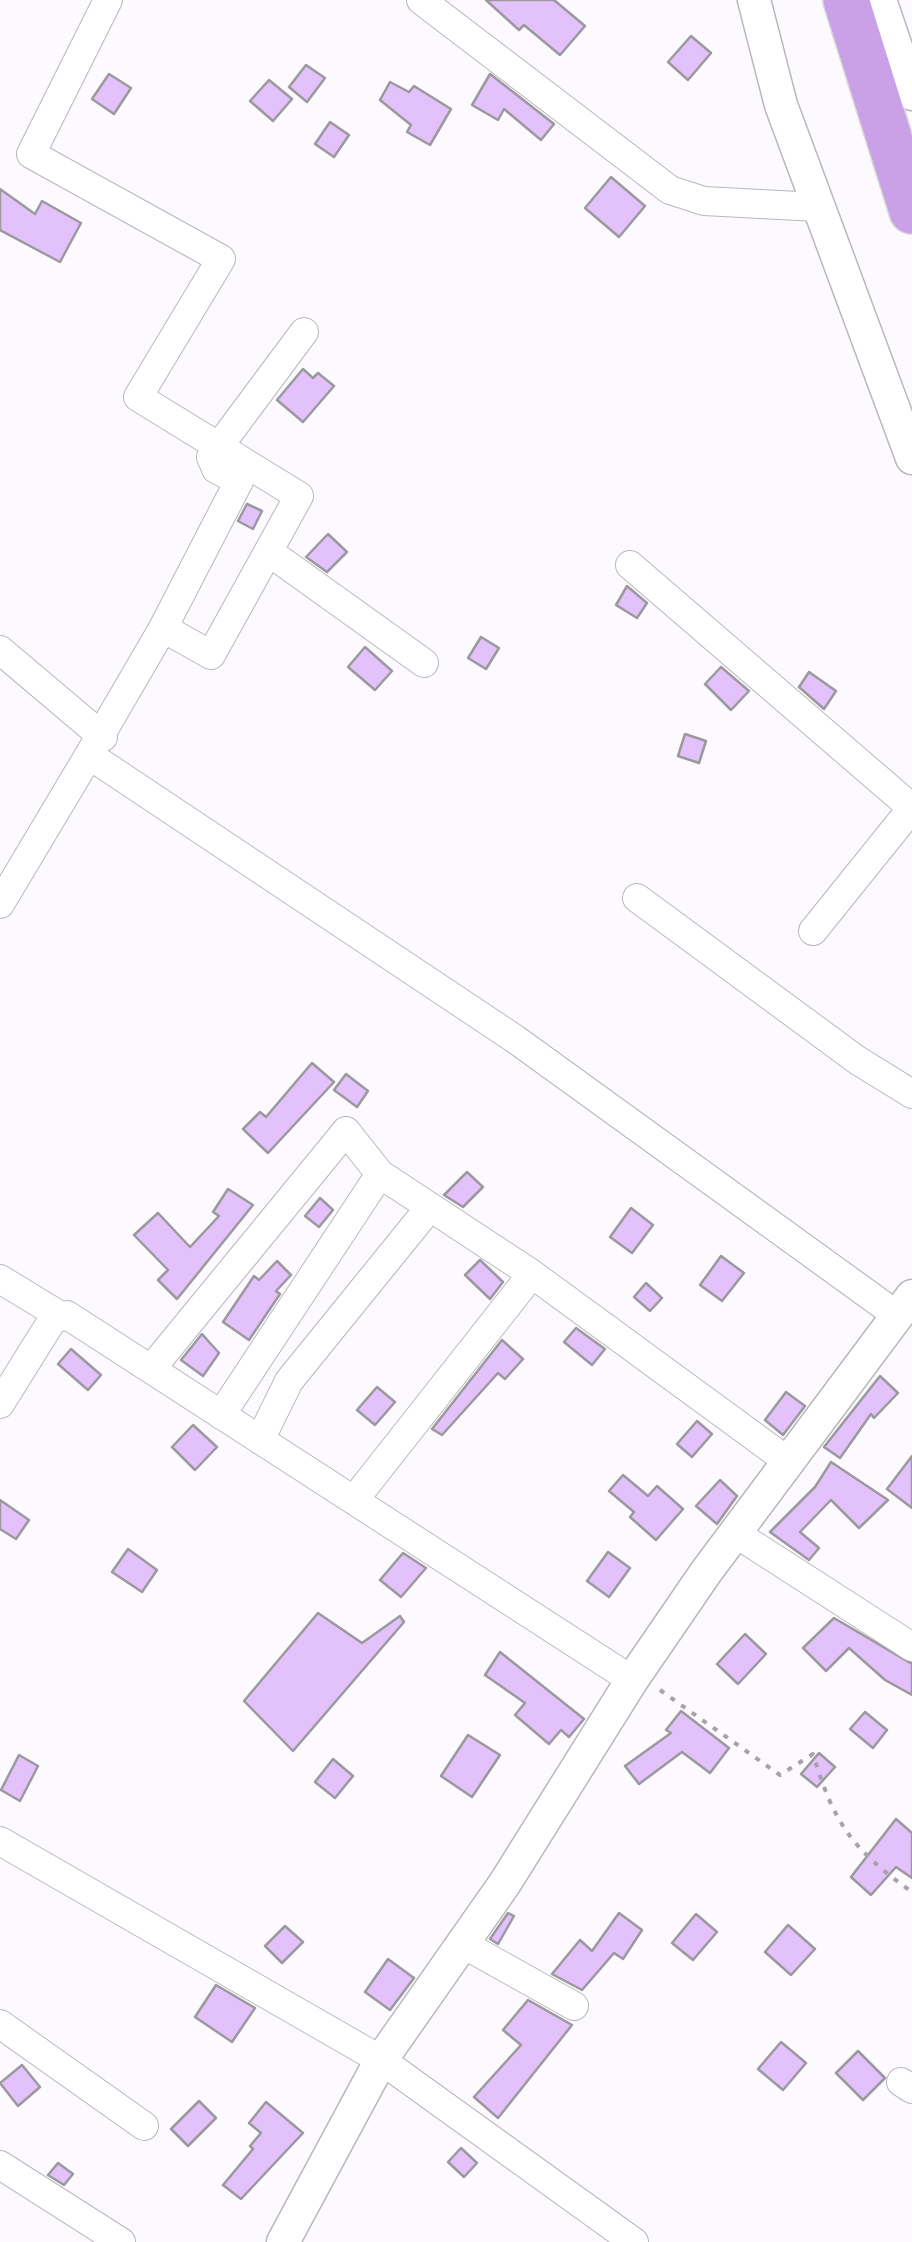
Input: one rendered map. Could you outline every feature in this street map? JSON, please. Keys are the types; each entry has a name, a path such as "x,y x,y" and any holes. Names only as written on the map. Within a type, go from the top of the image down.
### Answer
{"highway":[{"path":"846,0 912,211"}],"street":[{"path":"108,0 31,154 221,259 138,397 300,496 212,655 164,628"},
{"path":"421,0 670,190 704,201 816,207"},
{"path":"754,0 780,105 912,458"},
{"path":"880,0 912,94"},
{"path":"0,904 164,628 240,481 212,464 210,457 304,332"},
{"path":"269,552 424,663"},
{"path":"630,565 912,808 813,931"},
{"path":"0,650 96,746 514,1039 905,1306 735,1533 632,1680 463,1944 381,2060 283,2242"},
{"path":"637,898 856,1060 912,1094"},
{"path":"151,1369 346,1131 380,1174 532,1274 788,1462"},
{"path":"221,1415 380,1174"},
{"path":"260,1440 288,1380 430,1207"},
{"path":"354,1500 532,1274"},
{"path":"0,1279 59,1316 68,1315 632,1680"},
{"path":"0,1404 59,1316"},
{"path":"735,1533 912,1647"},
{"path":"0,1841 381,2060 634,2242"},
{"path":"463,1944 574,2006"},
{"path":"0,2024 144,2126"},
{"path":"0,2165 120,2242"}],"path":[{"path":"632,1680 662,1690 694,1710 780,1775 814,1754 830,1809 874,1864 912,1892"}],"building":[{"path":"486,0 554,0 585,26 560,55 524,25 519,30"},
{"path":"691,36 711,53 688,80 668,62"},
{"path":"306,65 325,78 307,102 289,87"},
{"path":"109,74 131,88 114,114 92,99"},
{"path":"490,74 554,124 541,140 504,109 498,120 472,105"},
{"path":"269,80 292,99 273,121 250,101"},
{"path":"390,82 409,92 414,86 451,109 430,145 407,132 411,125 380,100"},
{"path":"330,122 349,135 334,157 315,144"},
{"path":"611,177 645,206 619,237 585,208"},
{"path":"0,189 35,214 42,201 81,223 60,262 0,230"},
{"path":"303,369 313,378 318,373 334,386 303,422 277,400"},
{"path":"247,504 262,511 253,529 238,521"},
{"path":"328,534 347,552 327,572 306,557"},
{"path":"627,586 647,603 637,618 616,605"},
{"path":"481,637 499,648 486,669 468,658"},
{"path":"365,647 392,671 375,690 348,667"},
{"path":"721,667 749,691 731,710 705,684"},
{"path":"809,672 836,691 824,709 799,687"},
{"path":"685,734 706,741 699,763 678,756"},
{"path":"312,1063 334,1082 268,1153 243,1129 260,1112 266,1117"},
{"path":"346,1074 368,1091 357,1107 334,1090"},
{"path":"467,1172 483,1187 463,1207 444,1195"},
{"path":"228,1189 253,1205 177,1299 158,1280 168,1270 134,1235 158,1213 190,1247 219,1216 213,1212"},
{"path":"320,1198 333,1210 319,1227 305,1216"},
{"path":"631,1208 653,1225 632,1253 610,1237"},
{"path":"721,1256 744,1273 722,1301 700,1285"},
{"path":"480,1260 503,1282 490,1299 465,1275"},
{"path":"277,1261 291,1275 276,1291 280,1294 249,1340 223,1322 254,1276 259,1280"},
{"path":"646,1283 662,1298 650,1311 634,1297"},
{"path":"576,1328 605,1349 592,1365 564,1342"},
{"path":"202,1334 219,1353 203,1376 181,1360"},
{"path":"502,1340 523,1359 505,1379 498,1373 442,1435 432,1429"},
{"path":"71,1349 101,1375 88,1390 58,1364"},
{"path":"880,1376 898,1393 874,1418 871,1414 840,1458 824,1447"},
{"path":"377,1387 395,1402 375,1425 357,1410"},
{"path":"786,1392 805,1406 783,1435 765,1420"},
{"path":"697,1421 712,1434 692,1457 677,1444"},
{"path":"193,1425 217,1447 195,1470 172,1447"},
{"path":"912,1456 912,1508 887,1489"},
{"path":"831,1462 888,1500 859,1528 831,1500 800,1532 819,1548 809,1560 770,1532 815,1487"},
{"path":"623,1475 648,1496 657,1486 683,1509 656,1540 630,1517 634,1512 609,1491"},
{"path":"720,1480 737,1496 717,1524 696,1506"},
{"path":"0,1500 29,1520 16,1539 0,1529"},
{"path":"128,1549 157,1570 142,1592 112,1572"},
{"path":"608,1552 630,1568 609,1597 587,1581"},
{"path":"403,1553 426,1568 401,1597 380,1580"},
{"path":"318,1613 362,1643 400,1616 404,1622 293,1751 244,1701"},
{"path":"834,1618 912,1664 912,1695 885,1680 849,1648 826,1671 803,1648"},
{"path":"745,1634 766,1654 738,1684 717,1664"},
{"path":"500,1652 584,1719 569,1737 561,1730 549,1744 515,1715 525,1703 485,1675"},
{"path":"681,1711 729,1748 710,1773 682,1752 639,1784 625,1766 671,1733 666,1730"},
{"path":"865,1712 887,1730 873,1748 850,1729"},
{"path":"468,1735 500,1755 472,1797 441,1776"},
{"path":"819,1753 835,1767 817,1787 801,1774"},
{"path":"19,1755 38,1766 20,1801 1,1790"},
{"path":"333,1759 353,1776 335,1798 315,1782"},
{"path":"896,1819 912,1833 912,1878 896,1867 871,1895 851,1877"},
{"path":"508,1913 514,1916 498,1944 490,1939"},
{"path":"619,1913 642,1930 623,1959 614,1953 582,1990 552,1974 580,1940 592,1951"},
{"path":"696,1914 717,1932 693,1960 672,1943"},
{"path":"788,1925 815,1949 791,1975 765,1952"},
{"path":"285,1926 303,1942 282,1963 265,1946"},
{"path":"388,1959 414,1978 390,2010 365,1992"},
{"path":"216,1985 255,2008 232,2042 195,2017"},
{"path":"528,2000 572,2025 498,2118 474,2097 521,2045 503,2030"},
{"path":"781,2042 806,2063 783,2090 758,2069"},
{"path":"858,2051 885,2078 863,2100 836,2073"},
{"path":"22,2065 40,2087 18,2106 0,2083"},
{"path":"199,2101 216,2118 188,2146 171,2129"},
{"path":"266,2102 303,2133 241,2199 223,2185 253,2149 250,2146 261,2133 249,2123"},
{"path":"461,2148 477,2163 464,2177 448,2162"},
{"path":"58,2163 73,2174 64,2185 48,2175"}]}
